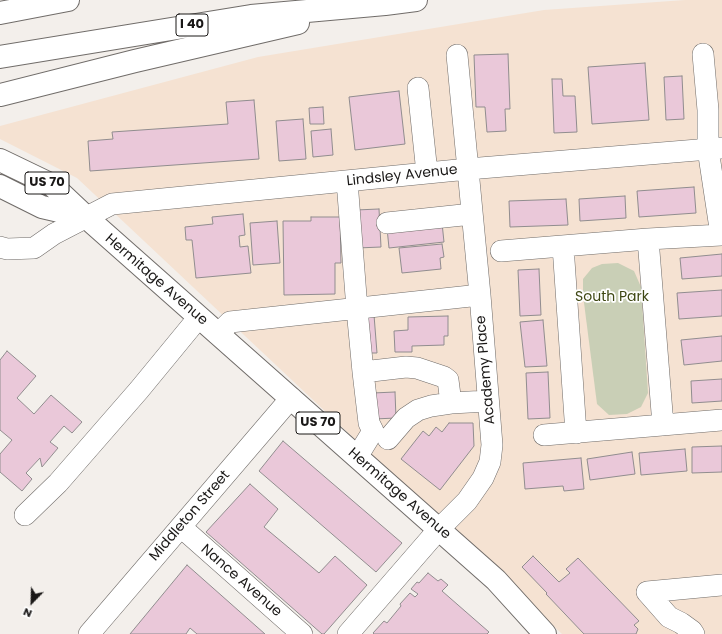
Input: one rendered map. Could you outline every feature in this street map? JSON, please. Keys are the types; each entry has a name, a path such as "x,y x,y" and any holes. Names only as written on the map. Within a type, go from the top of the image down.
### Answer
{"main road":[{"path":"0,12 68,0"},
{"name":"I 40","path":"0,57 251,16 416,0"},
{"path":"0,95 220,40 385,4"},
{"name":"Hermitage Avenue","path":"0,160 52,185 86,217 496,580 545,634"},
{"name":"Hermitage Avenue","path":"0,186 42,207 86,217"}],"street":[{"path":"501,251 721,235 715,149 715,110 703,54"},
{"name":"Academy Place","path":"348,634 466,501 483,478 490,462 492,445 480,295 457,55"},
{"path":"418,88 427,174"},
{"name":"Lindsley Avenue","path":"0,247 7,249 34,248 54,234 112,204 347,181 715,149"},
{"path":"347,181 368,423 373,431 356,457"},
{"path":"387,222 472,214"},
{"path":"648,240 663,425"},
{"path":"563,246 576,433"},
{"path":"218,334 230,322 480,295"},
{"path":"25,515 58,483 139,390 199,317"},
{"path":"363,372 406,367 417,368 444,377 448,380 451,402"},
{"name":"Middleton Street","path":"89,634 291,398"},
{"path":"388,439 406,418 418,410 451,402 488,401"},
{"path":"544,435 722,420"},
{"name":"Nance Avenue","path":"181,527 302,634"},
{"path":"694,634 681,623 669,617 647,592 722,585"}],"shaded area":[{"path":"685,0 722,0 722,634 562,634 77,178 0,139 0,126 258,57 544,10"}],"green space":[{"name":"South Park","path":"618,263 634,271 641,287 648,393 641,407 627,414 609,415 597,404 583,295 583,279 592,268 602,264"}],"building":[{"path":"508,54 510,109 505,109 506,131 487,132 485,107 476,107 474,55"},
{"path":"645,63 649,120 592,124 588,67"},
{"path":"682,76 684,119 666,120 664,77"},
{"path":"552,79 562,79 563,96 575,96 577,132 554,133"},
{"path":"399,91 405,144 355,150 349,97"},
{"path":"254,100 259,159 90,171 88,141 113,139 112,132 228,124 226,102"},
{"path":"323,107 324,124 310,124 309,108"},
{"path":"303,119 306,159 279,161 276,121"},
{"path":"331,129 333,155 313,157 311,131"},
{"path":"694,187 696,213 639,217 637,191"},
{"path":"625,196 626,218 580,221 579,199"},
{"path":"566,199 568,225 510,227 509,201"},
{"path":"379,209 381,247 357,248 356,210"},
{"path":"243,214 245,235 239,236 240,247 248,246 251,273 196,278 192,240 186,240 185,227 213,224 212,217"},
{"path":"311,217 340,217 341,263 335,263 335,294 284,295 283,221 311,221"},
{"path":"277,221 280,263 253,265 250,223"},
{"path":"442,223 444,242 389,248 387,228"},
{"path":"442,244 444,257 440,258 441,269 402,273 399,248"},
{"path":"722,254 722,276 682,279 680,258"},
{"path":"539,269 541,315 520,316 518,270"},
{"path":"722,290 722,316 679,319 677,293"},
{"path":"374,315 377,353 367,353 363,316"},
{"path":"448,316 448,336 444,336 444,345 412,346 412,352 395,352 394,331 408,330 408,317"},
{"path":"543,320 547,366 525,367 520,322"},
{"path":"722,336 722,361 684,365 681,340"},
{"path":"7,351 36,376 17,398 34,414 51,395 82,422 72,433 64,426 50,442 58,448 42,467 40,458 26,473 32,479 22,491 0,472 0,454 12,440 0,430 0,360"},
{"path":"548,372 550,418 528,419 526,373"},
{"path":"722,379 722,401 692,403 691,381"},
{"path":"395,392 396,418 374,419 373,393"},
{"path":"449,423 473,423 474,446 440,490 401,459 423,431 429,436 436,427 442,432"},
{"path":"283,441 402,543 376,572 259,471"},
{"path":"722,446 722,472 692,473 692,447"},
{"path":"685,449 687,471 641,475 639,453"},
{"path":"632,452 635,474 590,480 587,459"},
{"path":"581,458 584,489 564,491 563,486 525,489 523,463"},
{"path":"250,484 278,509 264,527 319,573 335,556 367,585 324,634 322,634 206,532"},
{"path":"533,556 559,582 570,573 566,569 578,558 639,621 634,625 638,629 636,634 584,634 522,567"},
{"path":"187,565 265,634 197,634 190,628 186,634 130,634"},
{"path":"428,573 438,581 441,579 448,585 442,591 489,632 487,634 373,633 384,621 387,623 401,606 400,604 410,593 415,597 418,594 411,589"}]}
